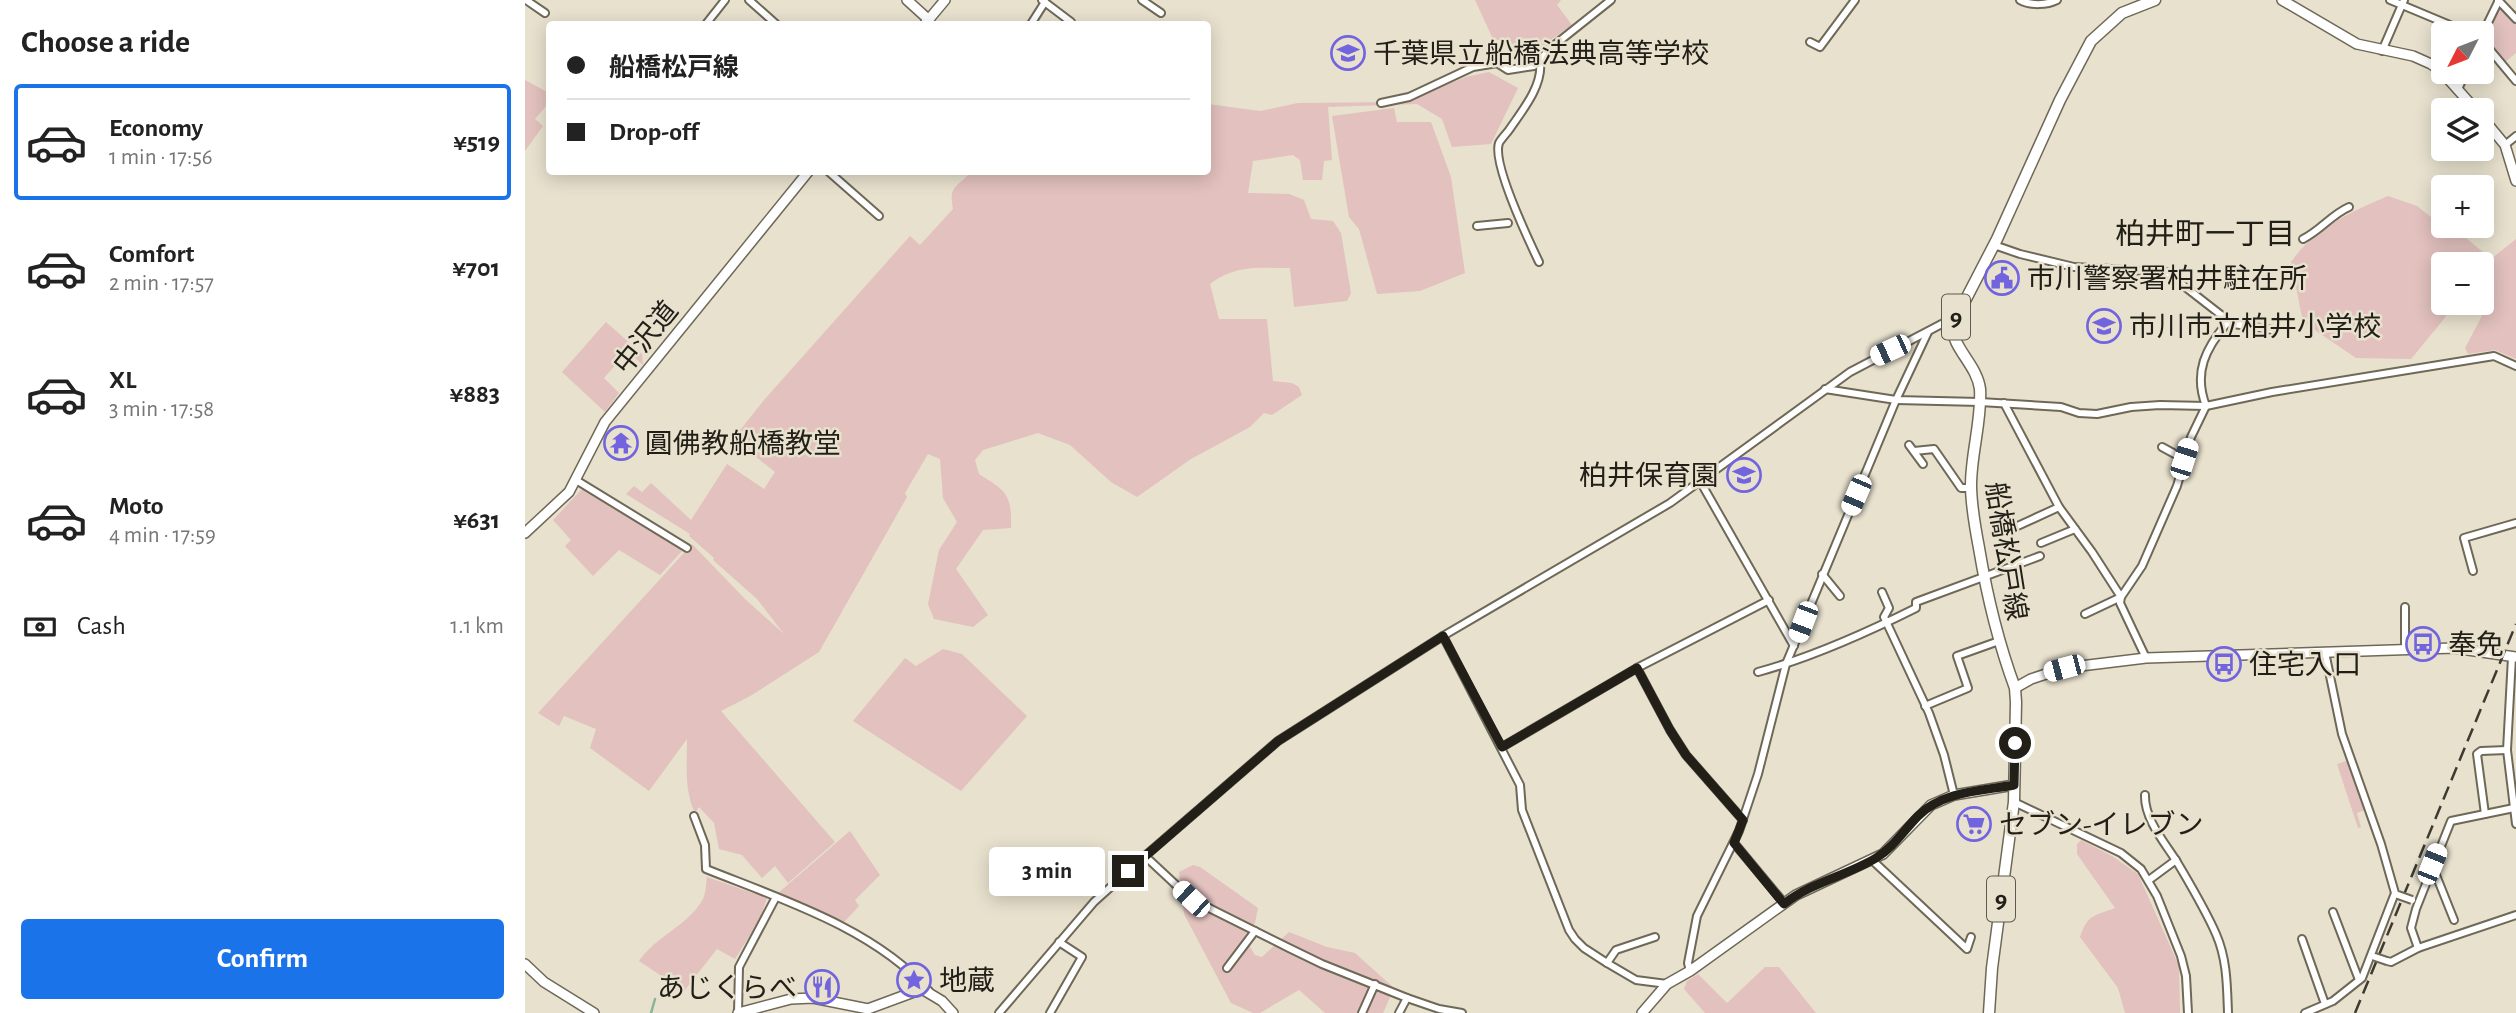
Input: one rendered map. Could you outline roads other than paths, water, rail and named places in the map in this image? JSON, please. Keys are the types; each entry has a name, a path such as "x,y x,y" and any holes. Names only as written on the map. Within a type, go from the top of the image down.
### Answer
{"main road":[{"name":"9","path":"1956,316 1994,245 2039,142 2091,40 2122,13 2155,0"},
{"name":"船橋松戸線","path":"1956,316 1952,326 1954,338 1976,374 1979,385 1980,402 1971,488 1984,578 1999,641 2015,688 2014,802 1991,968 1989,1013"}],"street":[{"path":"526,0 545,13"},
{"path":"708,21 725,0"},
{"path":"749,0 773,21"},
{"path":"907,0 926,21"},
{"path":"928,21 945,0"},
{"path":"1142,0 1161,13"},
{"path":"1381,103 1409,97 1473,67 1497,62 1508,70 1534,66 1552,47 1611,0"},
{"path":"1810,42 1820,47 1855,0"},
{"path":"2020,0 2025,3 2049,4 2057,0"},
{"path":"2282,0 2341,36 2382,51 2422,60 2442,72 2466,98"},
{"path":"2390,0 2403,2 2443,21"},
{"path":"2489,21 2499,0 2516,19"},
{"path":"1033,21 1043,1 1070,21"},
{"path":"2382,51 2403,2"},
{"path":"2494,54 2516,81"},
{"path":"1539,262 1512,202 1499,155 1499,144 1525,106 1542,73 1540,62"},
{"path":"2458,89 2460,84"},
{"path":"2494,132 2505,145 2516,181"},
{"path":"2505,145 2516,136"},
{"name":"中沢道","path":"525,533 559,503 576,480 605,422 806,175"},
{"path":"832,175 879,216"},
{"path":"2304,239 2324,225 2333,214 2349,207"},
{"path":"1477,226 1508,223"},
{"path":"1994,245 2074,267 2166,272 2225,318 2227,323"},
{"path":"999,1013 1094,902 1278,741 1443,636 1670,503 1825,389 1871,359 1956,316"},
{"path":"2227,323 2273,330"},
{"path":"2085,614 2120,597 2143,565 2177,486 2191,437 2206,406 2202,372 2205,354 2227,323"},
{"path":"1690,971 1688,963 1697,916 1743,820 1758,774 1786,664 1896,400 1928,332"},
{"path":"1825,389 1896,400 2004,403 2061,407 2078,413 2097,414 2131,407 2206,406 2271,392 2494,356 2516,366"},
{"path":"2004,403 2059,507 2120,597 2120,603 2146,658"},
{"path":"2162,447 2184,459"},
{"path":"1923,464 1912,448 1934,449 1961,488 1971,488"},
{"path":"576,480 687,548"},
{"path":"1700,481 1794,646"},
{"path":"2011,529 2059,507"},
{"path":"2473,571 2464,538 2516,523"},
{"path":"2041,543 2075,528"},
{"path":"1758,672 1786,664 1886,623 1916,608 1916,602 2040,556"},
{"path":"1822,574 1840,596"},
{"path":"1882,592 1889,608 1884,617 1886,623 1925,706 1944,755 1954,795"},
{"path":"1502,747 1637,668 1769,600"},
{"path":"2405,607 2405,649"},
{"path":"1443,636 1520,785 1522,810 1569,930 1584,948 1636,980 1667,984"},
{"path":"1925,706 1968,688 1957,656 1999,641"},
{"path":"2015,688 2031,679 2064,668 2146,658 2454,648 2514,657 2507,750 2516,824"},
{"path":"2305,1013 2333,1001 2362,978 2397,894 2342,734 2325,652"},
{"path":"1637,668 1686,755 1743,820"},
{"path":"2485,814 2477,754 2481,751 2507,750"},
{"path":"1642,1013 1667,984 1690,971 1784,904 1812,886 1883,854 1920,814 1941,800 1954,795 2014,785"},
{"path":"2145,795 2152,822 2217,936 2225,958 2228,1013"},
{"path":"2014,802 2121,853 2149,880 2181,956 2186,976 2188,1013"},
{"path":"2418,948 2411,928 2415,901 2451,821 2514,808"},
{"path":"694,816 705,845 706,869 840,923 897,962 953,1013"},
{"path":"1734,843 1784,904"},
{"path":"1145,856 1191,899 1255,931 1322,964 1438,1011 1462,1013"},
{"path":"1872,860 1967,949 1971,937"},
{"path":"2149,880 2176,860"},
{"path":"2432,864 2454,920"},
{"path":"2397,894 2415,901"},
{"path":"776,897 739,967 738,1013 791,999 813,998 868,1009 879,1007 915,990 922,989 931,993"},
{"path":"2333,912 2359,981"},
{"path":"2373,956 2391,962 2418,948 2516,915"},
{"path":"1227,968 1255,931"},
{"path":"1607,963 1616,950 1655,937"},
{"path":"2302,939 2325,1004"},
{"path":"1050,1013 1082,957 1059,942"},
{"path":"525,964 544,982 594,1013"},
{"path":"1361,1013 1375,984"},
{"path":"1399,1013 1407,998"}],"waterway":[{"path":"651,1013 655,999"}],"railway":[{"path":"2355,1013 2516,624"}],"place":[{"name":"千葉県立船橋法典高等学校","path":"1348,53"},
{"name":"市川警察署柏井駐在所","path":"2002,278"},
{"name":"市川市立柏井小学校","path":"2104,326"},
{"name":"圓佛教船橋教堂","path":"621,443"},
{"name":"柏井保育園","path":"1744,475"},
{"name":"奉免","path":"2423,644"},
{"name":"住宅入口","path":"2224,664"},
{"name":"セブン-イレブン","path":"1974,824"},
{"name":"地蔵","path":"914,980"},
{"name":"あじくらべ","path":"822,987"}],"district":[{"name":"柏井町一丁目","path":"2205,234"}]}
